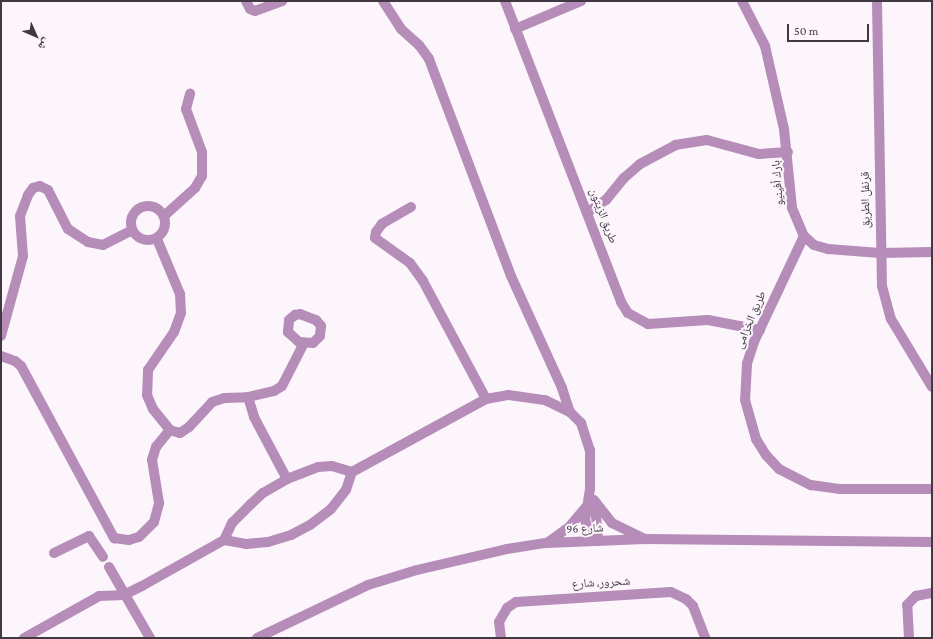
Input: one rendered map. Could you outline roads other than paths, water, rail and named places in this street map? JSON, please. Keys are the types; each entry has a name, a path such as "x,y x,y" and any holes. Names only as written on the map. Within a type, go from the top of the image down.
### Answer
{"street":[{"path":"246,1 250,9 255,11 282,1"},
{"path":"383,1 401,30 420,45 429,58 511,276 562,388 570,412"},
{"name":"طريق الزيتون","path":"505,1 588,212 621,302 628,313 638,320 658,324 685,320 708,320 760,330"},
{"path":"515,29 581,1"},
{"name":"بارك أفينيو","path":"742,1 765,46 788,152 792,208 804,236"},
{"name":"قرنفل الطريق","path":"877,1 880,253 882,286 891,319 932,387"},
{"path":"164,216 195,188 202,176 202,152 186,108 190,94"},
{"path":"588,212 606,200 624,178 640,164 675,145 707,140 759,154 788,152"},
{"path":"1,336 23,256 20,216 28,195 33,188 40,186 48,190 68,229 88,242 103,245 132,230"},
{"path":"152,206 164,216 165,229 156,239 143,240 132,230 131,220 141,208 152,206"},
{"path":"411,207 382,224 376,232 375,238 410,263 423,280 486,399"},
{"path":"804,236 814,245 828,249 880,253 932,252"},
{"name":"طريق الخزامى","path":"804,236 760,330 747,364 745,400 756,439 772,462 799,481 822,487 932,489"},
{"path":"156,239 180,294 182,313 174,332 148,370 147,396 153,409 170,430 180,433 189,427 212,402 224,398 248,397 274,391 282,386 304,343"},
{"path":"1,293 11,296"},
{"path":"1,356 15,361 21,366 114,538 129,540 139,538 154,522 158,503 152,460 156,447 170,430"},
{"path":"224,540 246,544 268,542 291,535 310,525 331,509 346,490 352,472 486,399 525,396 545,400 570,412 581,423 587,436 590,450 591,503 585,520 595,541"},
{"path":"248,397 254,417 287,479"},
{"path":"24,638 100,596 124,595 224,540 232,523 251,504 263,493 287,479 318,467 332,466 352,472"},
{"path":"591,503 612,523 645,540"},
{"path":"546,543 570,526 591,503"},
{"path":"54,553 89,536 103,557"},
{"name":"شارع 96","path":"256,638 368,585 467,557 546,543 645,540 932,542"},
{"path":"109,567 147,636"},
{"name":"شحرور، شارع","path":"502,638 499,622 507,608 516,602 671,592 686,598 693,606 705,638"},
{"path":"909,638 907,605 916,596 932,593"}]}
